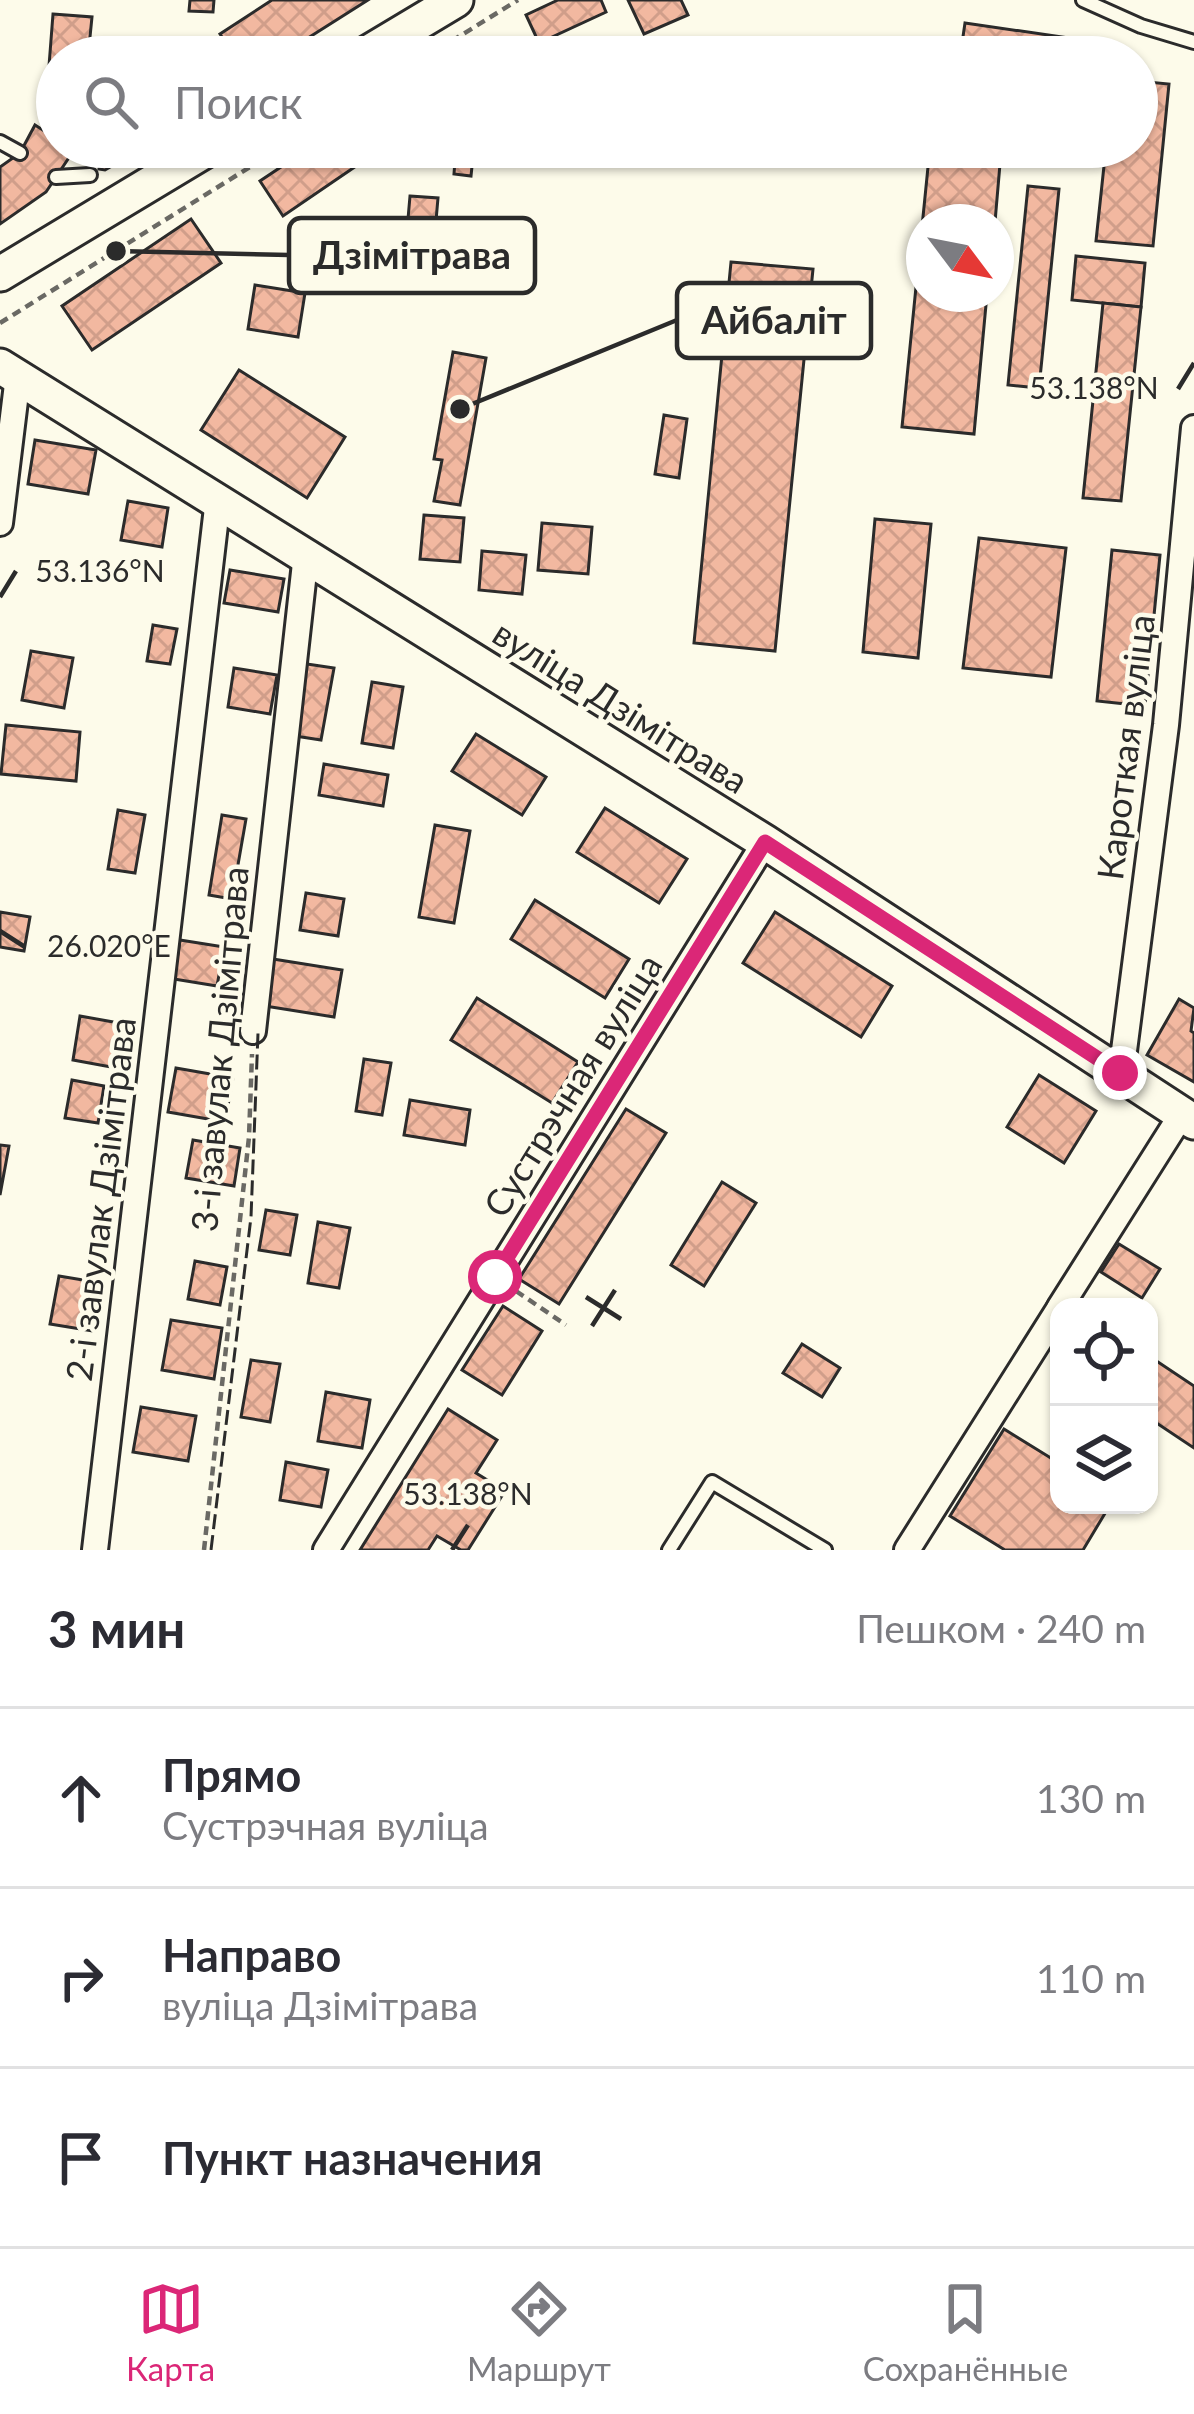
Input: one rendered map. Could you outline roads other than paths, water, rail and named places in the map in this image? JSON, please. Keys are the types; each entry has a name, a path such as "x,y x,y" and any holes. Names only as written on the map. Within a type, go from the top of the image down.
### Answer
{"street":[{"path":"396,36 456,0"},
{"path":"0,274 176,168"},
{"path":"0,524 9,371"},
{"name":"вуліца Дзімітрава","path":"9,371 765,842 1188,1118"},
{"name":"Кароткая вуліца","path":"1120,1073 1166,725 1194,428"},
{"name":"2-і завулак Дзімітрава","path":"95,1550 218,499"},
{"name":"3-і завулак Дзімітрава","path":"254,1031 306,554"},
{"name":"Сустрэчная вуліца","path":"326,1550 765,842"},
{"path":"1067,1298 1188,1118"},
{"path":"907,1550 1050,1324"}],"lane":[{"path":"1083,0 1141,26 1194,42"},
{"path":"0,142 20,153"},
{"path":"56,177 90,175"},
{"path":"669,1550 712,1482 825,1550"}],"place":[{"name":"Дзімітрава","path":"116,251"},
{"name":"Айбаліт","path":"460,409"}]}
